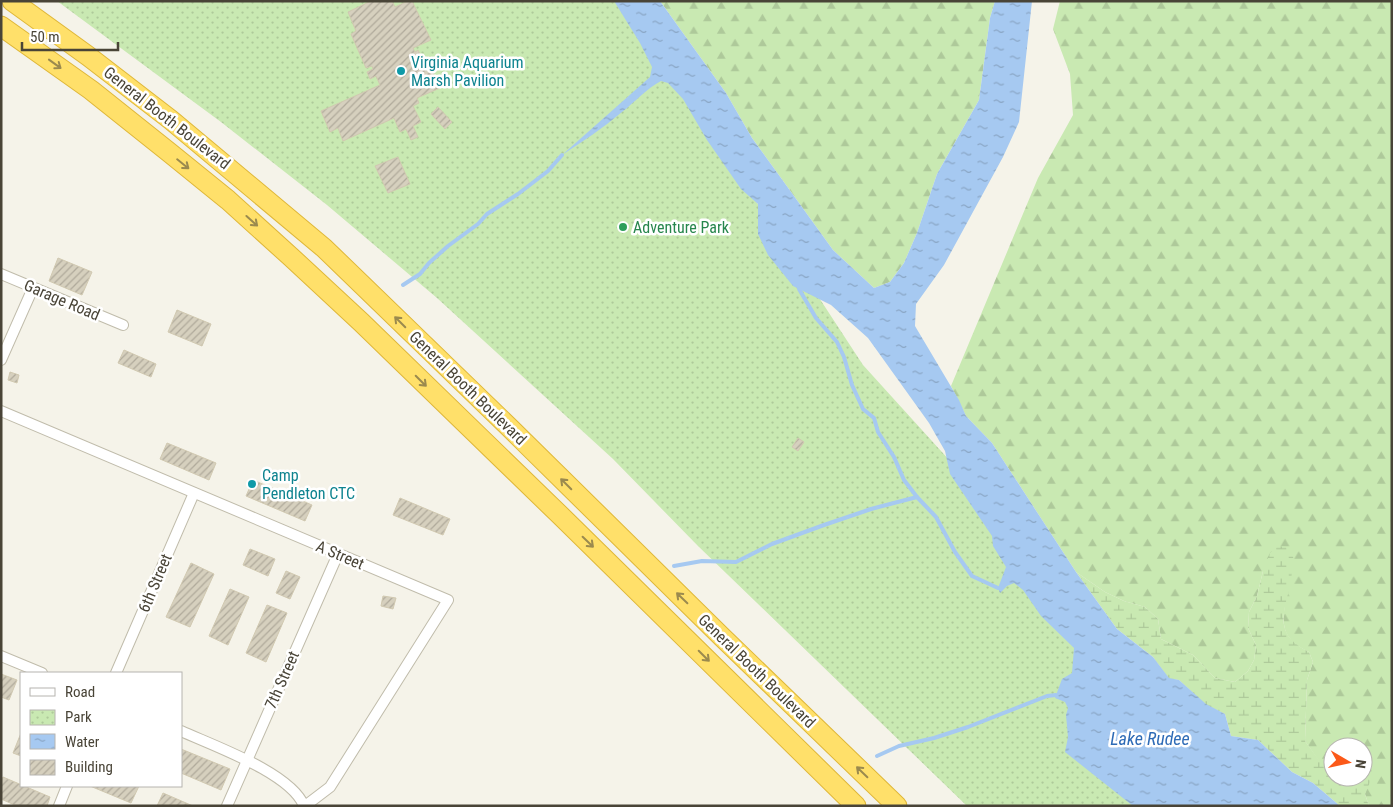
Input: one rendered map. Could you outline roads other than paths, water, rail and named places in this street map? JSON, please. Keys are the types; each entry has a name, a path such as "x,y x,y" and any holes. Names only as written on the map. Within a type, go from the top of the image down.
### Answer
{"highway":[{"name":"General Booth Boulevard","path":"12,1 88,56 171,120 324,248 511,428 708,624 897,806"},
{"name":"General Booth Boulevard","path":"1,26 91,90 228,200 291,257 361,322 562,517 856,806"}],"street":[{"name":"Garage Road","path":"1,274 123,325"},
{"path":"1,360 34,288"},
{"name":"A Street","path":"1,411 448,600 330,787 305,806"},
{"name":"6th Street","path":"116,672 194,493"},
{"name":"7th Street","path":"227,806 338,554"},
{"path":"1,656 40,672"},
{"path":"182,731 273,774 291,787 302,799 305,806"},
{"path":"59,806 68,787"}],"water":[{"name":"Lake Rudee","path":"614,1 660,1 726,93 752,138 833,250 874,288 890,282 904,263 917,233 937,174 979,100 990,18 995,1 1032,1 1019,122 1003,157 944,265 916,304 915,326 959,400 966,416 992,443 1076,572 1117,629 1153,657 1169,678 1179,680 1206,704 1225,714 1231,736 1258,740 1292,772 1313,783 1340,806 1133,806 1065,752 1068,737 1066,715 1068,708 1065,702 1055,698 1062,679 1072,673 1074,648 1041,616 1023,590 1014,583 1007,586 1000,593 998,588 1006,567 993,546 992,536 950,474 945,451 929,423 868,338 831,305 793,286 768,255 758,234 758,204 741,189 707,140 683,99 668,83 661,81 607,124 562,155 650,77 652,67 640,43"}],"waterway":[{"path":"403,285 420,274 429,263 478,224 487,214 518,194 548,171 562,155"},
{"path":"799,289 816,318 837,342 844,357 852,385 863,409 874,418 878,432 894,457 904,480 917,497"},
{"path":"674,566 702,561 736,562 772,544 824,525 871,509 917,497 936,517 955,552 972,576 998,588"},
{"path":"877,756 899,746 934,738 968,727 1047,696 1056,695"}],"place":[{"name":"Virginia Aquarium Marsh Pavilion","path":"401,71"},
{"name":"Adventure Park","path":"623,227"},
{"name":"Camp Pendleton CTC","path":"252,484"}]}
